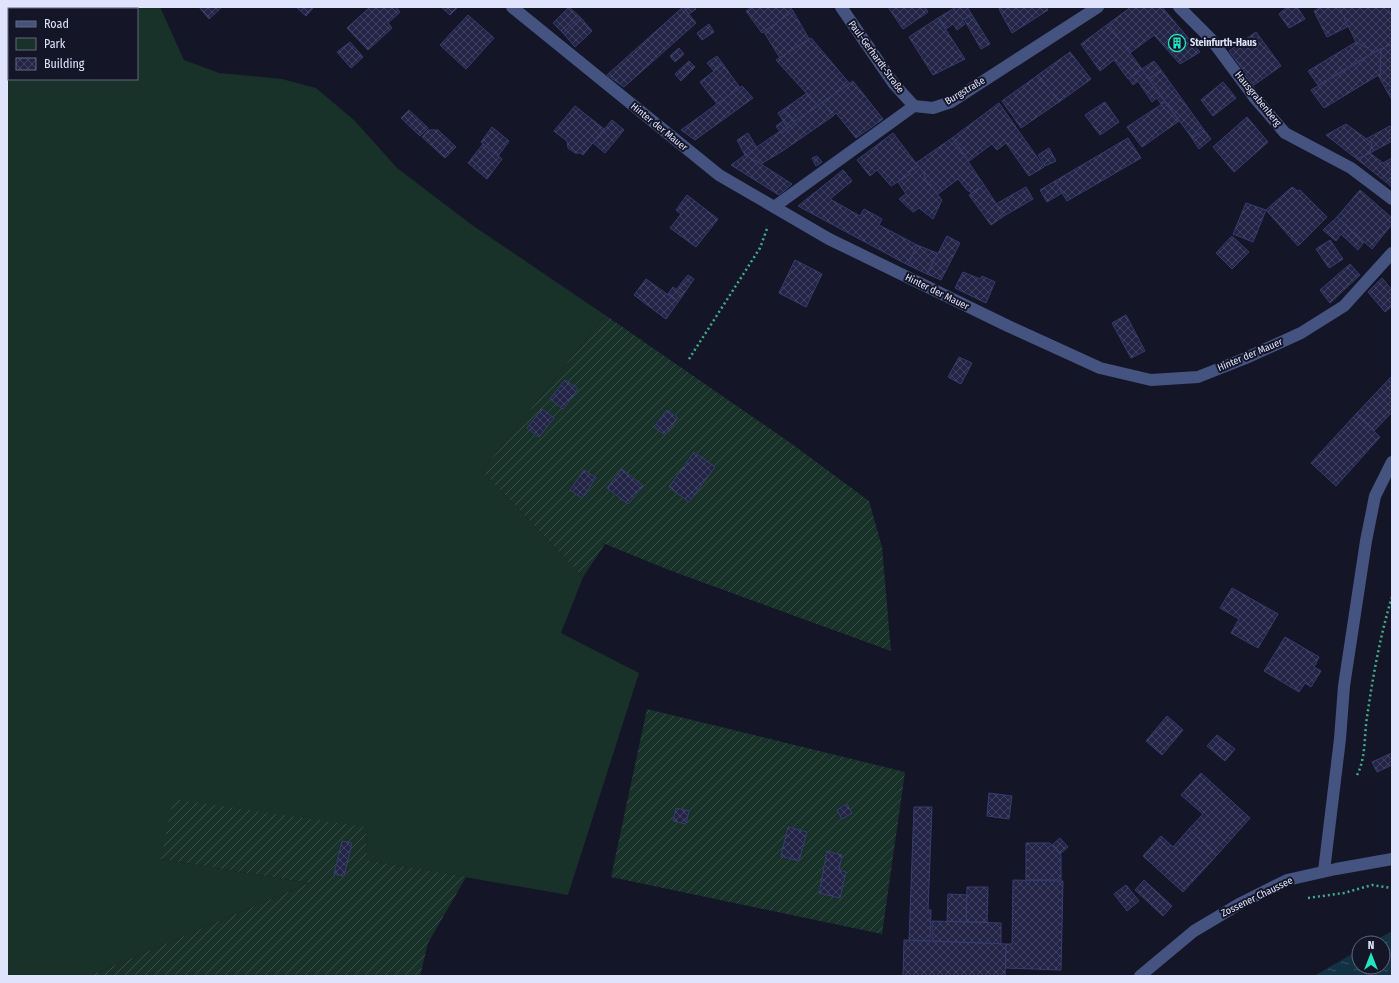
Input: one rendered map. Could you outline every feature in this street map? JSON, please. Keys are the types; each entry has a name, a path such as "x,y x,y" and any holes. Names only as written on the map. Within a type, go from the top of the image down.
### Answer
{"street":[{"name":"Hinter der Mauer","path":"512,7 719,175 829,239 1008,326 1100,368 1151,380 1198,376 1246,358 1301,333 1344,306 1392,253"},
{"name":"Paul-Gerhardt-Straße","path":"840,7 894,84 914,106"},
{"name":"Burgstraße","path":"914,106 933,108 951,102 1098,7"},
{"name":"Hausgrabenberg","path":"1179,7 1211,39 1254,97 1285,133 1351,168 1392,199"},
{"path":"774,207 914,106"},
{"path":"1324,871 1340,739 1344,686 1366,541 1375,496 1392,462"},
{"name":"Zossener Chaussee","path":"1140,976 1194,930 1241,903 1287,880 1324,871 1392,859"}],"path":[{"path":"689,359 760,248 774,207"}],"green space":[{"path":"7,7 160,7 184,60 219,73 282,79 316,88 355,121 397,168 472,225 605,315 482,471 583,577 561,633 639,673 568,895 367,860 366,827 161,859 309,883 89,976 7,976"},
{"path":"605,315 792,444 869,501 882,547 891,651 669,570 605,544 583,577 482,471"},
{"path":"647,709 905,772 882,934 611,877"},
{"path":"173,799 366,827 367,860 466,877 428,943 420,976 89,976 309,883 161,859"}],"water":[{"path":"1392,931 1392,976 1314,976 1351,955 1351,975 1391,975 1391,935 1385,935"}],"building":[{"path":"199,7 222,7 209,19"},
{"path":"296,7 314,7 306,16"},
{"path":"370,7 396,7 400,12 388,23 392,28 368,50 347,28"},
{"path":"441,7 458,7 450,15"},
{"path":"569,7 580,17 563,33 553,23"},
{"path":"683,7 696,23 624,87 607,75"},
{"path":"686,7 695,7 696,9 689,14 685,9"},
{"path":"752,7 790,7 793,11 762,33 746,11"},
{"path":"888,7 925,7 928,12 903,29"},
{"path":"956,7 967,7 972,15 962,20 965,24 957,30 953,24 946,29 938,18"},
{"path":"1001,7 1046,7 1048,10 1012,33 999,9"},
{"name":"Steinfurth-Haus","path":"1131,7 1162,7 1200,52 1180,64 1154,35 1130,53 1108,24"},
{"path":"1287,7 1297,7 1305,19 1289,28 1279,14"},
{"path":"1321,7 1339,7 1349,26 1327,37 1314,11"},
{"path":"1339,7 1388,7 1392,16 1392,44 1374,52 1356,42"},
{"path":"793,11 809,39 780,58 764,32"},
{"path":"468,15 494,38 466,69 440,45"},
{"path":"972,15 990,44 981,49 964,19"},
{"path":"580,17 592,31 575,47 563,33"},
{"path":"938,18 965,59 933,75 909,37"},
{"path":"709,24 714,32 702,40 697,33"},
{"path":"1108,24 1142,69 1128,79 1114,60 1100,71 1081,44"},
{"path":"1256,32 1281,66 1254,85 1229,51"},
{"path":"811,38 850,84 818,106 776,60"},
{"path":"350,42 363,57 351,68 337,52"},
{"path":"1356,42 1374,52 1318,85 1308,71"},
{"path":"1392,44 1392,100 1378,75 1380,74 1381,49"},
{"path":"679,48 684,54 675,62 670,56"},
{"path":"1381,49 1380,74 1324,108 1311,90"},
{"path":"1070,52 1091,79 1059,102 1038,75"},
{"path":"717,56 723,64 714,71 707,63"},
{"path":"689,61 695,67 681,81 675,74"},
{"path":"1154,61 1161,70 1149,79 1142,69"},
{"path":"723,64 740,88 717,104 700,82"},
{"path":"1142,69 1165,102 1161,104 1157,98 1152,102 1138,81 1133,85 1129,79"},
{"path":"1161,70 1204,130 1192,138 1149,79"},
{"path":"1038,75 1059,102 1021,128 1002,101"},
{"path":"853,81 883,119 856,138 836,113 833,116 823,102"},
{"path":"1223,82 1236,98 1213,116 1201,100"},
{"path":"742,86 753,98 695,140 681,130"},
{"path":"807,93 818,106 795,122 784,109"},
{"path":"823,102 833,116 784,150 761,164 745,155"},
{"path":"1105,102 1119,122 1100,135 1085,115"},
{"path":"1165,102 1179,121 1142,147 1127,127"},
{"path":"999,103 1044,167 1029,176 1006,143 997,150 992,144 969,161 952,138"},
{"path":"575,106 604,129 583,155 581,153 575,153 568,148 567,141 554,131"},
{"path":"784,109 795,122 788,128 778,113"},
{"path":"409,110 428,128 420,136 401,118"},
{"path":"1247,117 1268,142 1234,172 1213,147"},
{"path":"612,120 624,130 605,153 593,143"},
{"path":"783,121 788,128 781,133 776,126"},
{"path":"1346,124 1372,143 1370,153 1357,159 1326,135"},
{"path":"1390,126 1392,129 1392,141 1370,153 1372,143 1366,139"},
{"path":"492,127 509,141 498,156 481,142"},
{"path":"428,130 438,130 456,147 445,158 422,137"},
{"path":"1204,130 1211,139 1199,149 1192,138"},
{"path":"748,133 757,148 745,155 737,140"},
{"path":"893,133 918,166 909,172 910,174 891,186 877,170 870,176 857,160"},
{"path":"952,138 984,185 972,193 967,190 958,179 938,194 925,179 924,173 916,163"},
{"path":"1128,138 1141,158 1067,201 1055,181"},
{"path":"483,144 502,159 487,179 468,163"},
{"path":"1049,148 1056,161 1045,166 1038,155"},
{"path":"1370,153 1392,170 1392,177 1386,182 1357,159"},
{"path":"745,155 792,184 779,195 731,165"},
{"path":"817,156 822,162 816,166 812,158"},
{"path":"1392,158 1392,170 1383,163"},
{"path":"918,166 924,173 925,179 942,200 933,219 919,208 913,212 899,199 906,194 898,182 910,174 909,172"},
{"path":"843,170 852,181 830,199 860,216 864,209 882,219 879,225 917,245 908,265 798,206"},
{"path":"1392,177 1392,187 1386,182"},
{"path":"1055,181 1062,193 1047,202 1040,190"},
{"path":"984,185 1004,216 991,225 969,195"},
{"path":"1026,187 1033,199 1004,216 996,204"},
{"path":"1292,187 1298,191 1300,190 1327,217 1298,246 1266,210"},
{"path":"1360,190 1392,218 1392,224 1372,249 1337,217"},
{"path":"687,195 718,219 696,247 670,228 681,214 676,210"},
{"path":"1246,203 1266,210 1253,242 1233,234"},
{"path":"1337,217 1364,242 1358,250 1341,234 1336,241 1323,230"},
{"path":"947,236 960,243 941,280 927,274"},
{"path":"1232,236 1249,252 1232,269 1216,253"},
{"path":"1330,240 1343,259 1329,268 1316,249"},
{"path":"917,245 937,253 927,274 908,265"},
{"path":"795,260 822,274 806,307 779,293"},
{"path":"1350,264 1360,275 1330,303 1320,290"},
{"path":"963,272 980,279 982,276 995,282 986,303 955,288"},
{"path":"688,275 694,279 683,295 676,290"},
{"path":"1382,278 1392,290 1392,306 1385,312 1368,292"},
{"path":"646,279 678,302 666,319 634,295"},
{"path":"673,287 683,295 678,302 668,294"},
{"path":"1126,315 1145,351 1131,358 1112,323"},
{"path":"959,357 972,363 961,384 948,377"},
{"path":"1392,376 1392,412 1374,431 1356,414"},
{"path":"565,380 578,389 563,409 550,399"},
{"path":"542,409 554,418 539,437 527,428"},
{"path":"667,410 678,418 665,435 654,427"},
{"path":"1356,414 1380,437 1336,486 1311,463"},
{"path":"694,452 715,467 689,502 669,487"},
{"path":"622,469 643,486 628,504 607,488"},
{"path":"584,470 596,478 582,498 570,490"},
{"path":"1232,588 1278,614 1258,648 1231,633 1239,619 1220,608"},
{"path":"1285,637 1319,657 1314,667 1321,671 1311,687 1305,683 1299,692 1264,671"},
{"path":"1167,716 1183,730 1162,755 1146,741"},
{"path":"1217,735 1235,749 1225,761 1207,746"},
{"path":"1392,753 1392,765 1377,772 1372,762"},
{"path":"1201,773 1250,818 1217,855 1189,829 1203,814 1181,795"},
{"path":"989,793 1012,796 1009,819 987,816"},
{"path":"847,804 852,813 842,819 837,810"},
{"path":"914,807 932,807 928,910 931,910 930,941 909,940"},
{"path":"676,808 689,811 686,824 673,821"},
{"path":"788,827 807,832 799,861 781,856"},
{"path":"1189,829 1217,855 1183,892 1143,856 1161,836 1173,847"},
{"path":"1060,838 1068,847 1060,854 1052,845"},
{"path":"342,841 352,843 344,876 334,874"},
{"path":"1026,843 1050,843 1061,855 1061,880 1026,880"},
{"path":"827,851 842,855 839,870 846,872 840,898 819,893"},
{"path":"1013,880 1063,881 1061,970 1005,968 1006,944 1012,944"},
{"path":"1144,880 1172,906 1163,916 1135,890"},
{"path":"1126,885 1139,901 1127,911 1114,894"},
{"path":"967,887 988,887 987,922 966,922"},
{"path":"948,894 967,895 966,922 947,921"},
{"path":"932,921 1001,923 1001,944 932,941"},
{"path":"904,940 1006,944 1005,976 903,976"}],"place":[{"name":"Steinfurth-Haus","path":"1177,43"}]}
